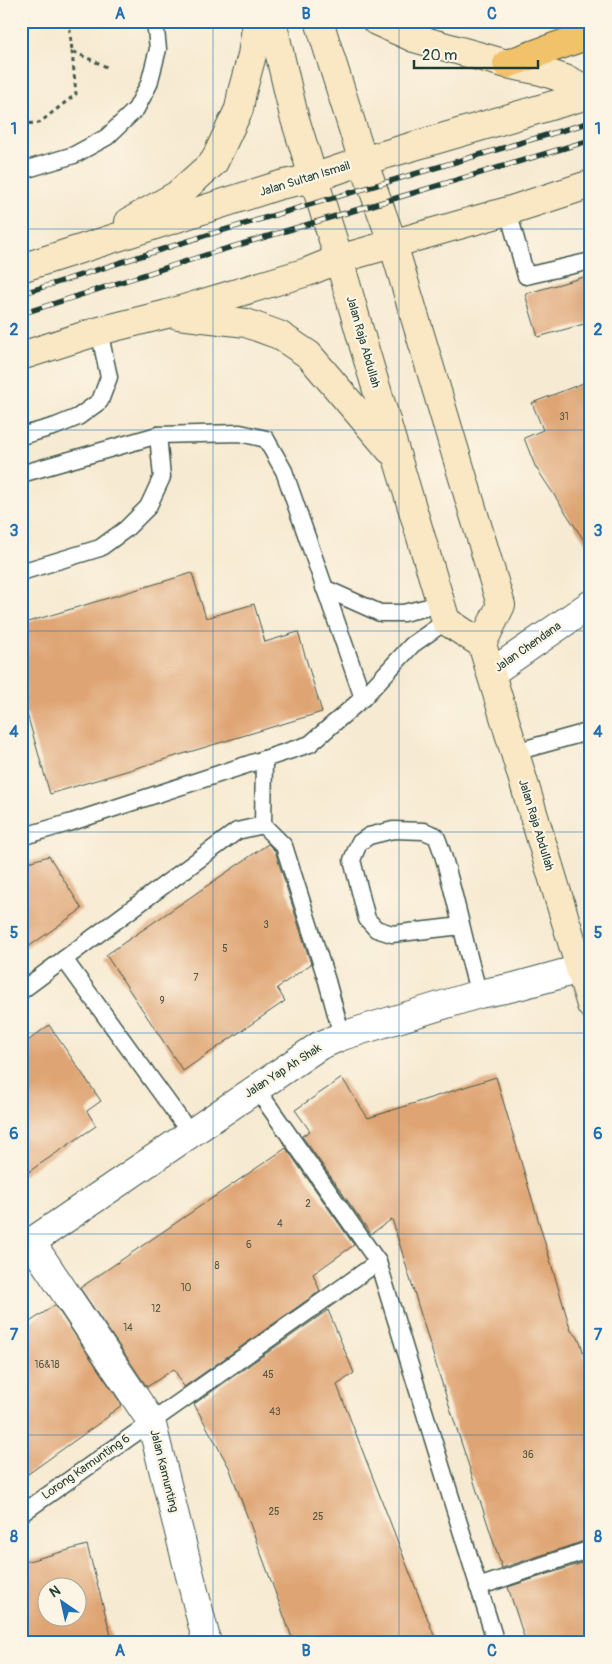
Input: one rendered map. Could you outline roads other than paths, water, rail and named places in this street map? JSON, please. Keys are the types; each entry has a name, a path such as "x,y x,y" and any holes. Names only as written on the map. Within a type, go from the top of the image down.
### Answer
{"highway":[{"path":"507,64 591,34"}],"street":[{"path":"80,250 177,195 214,162 239,109 252,55 257,21"},
{"name":"Jalan Raja Abdullah","path":"272,21 294,116 312,178 339,259 444,613"},
{"path":"319,21 363,161 393,244 501,605 482,644 444,613"},
{"path":"376,21 414,38 568,80 591,93"},
{"name":"Jalan Sultan Ismail","path":"21,268 280,185 312,178 591,93"},
{"path":"21,356 100,330 167,314 307,272 339,259 508,211 591,184"},
{"path":"167,314 246,323 279,335 309,356 398,459"},
{"name":"Jalan Chendana","path":"491,673 591,604"},
{"name":"Jalan Raja Abdullah","path":"482,644 591,1005"},
{"name":"Jalan Yap Ah Shak","path":"26,1245 319,1046 342,1036 479,994 514,987 580,969"},
{"name":"Jalan Kamunting","path":"26,1245 151,1421 208,1643"}],"lane":[{"path":"21,171 74,155 107,137 136,109 148,84 158,48 155,21"},
{"path":"508,211 526,276 591,261"},
{"path":"21,436 56,426 78,417 100,401 109,377 100,330"},
{"path":"21,474 158,435 240,433 266,439 284,471 363,698"},
{"path":"21,572 100,548 126,529 148,508 162,477 158,435"},
{"path":"324,588 380,613 444,613"},
{"path":"21,837 310,744 363,698 444,613"},
{"path":"514,752 591,731"},
{"path":"264,759 263,825 284,846 327,981 342,1036"},
{"path":"21,991 237,831 263,825"},
{"path":"462,926 392,934 376,929 367,919 352,860 359,843 369,836 393,830 424,831 436,836 443,852 462,926 479,994"},
{"path":"64,959 190,1133"},
{"path":"256,1088 378,1262 496,1643"},
{"name":"Lorong Kamunting 6","path":"21,1514 378,1262"},
{"path":"478,1586 591,1549"}],"railway":[{"path":"21,294 207,235 591,122"},
{"path":"21,314 215,252 591,140"}]}
